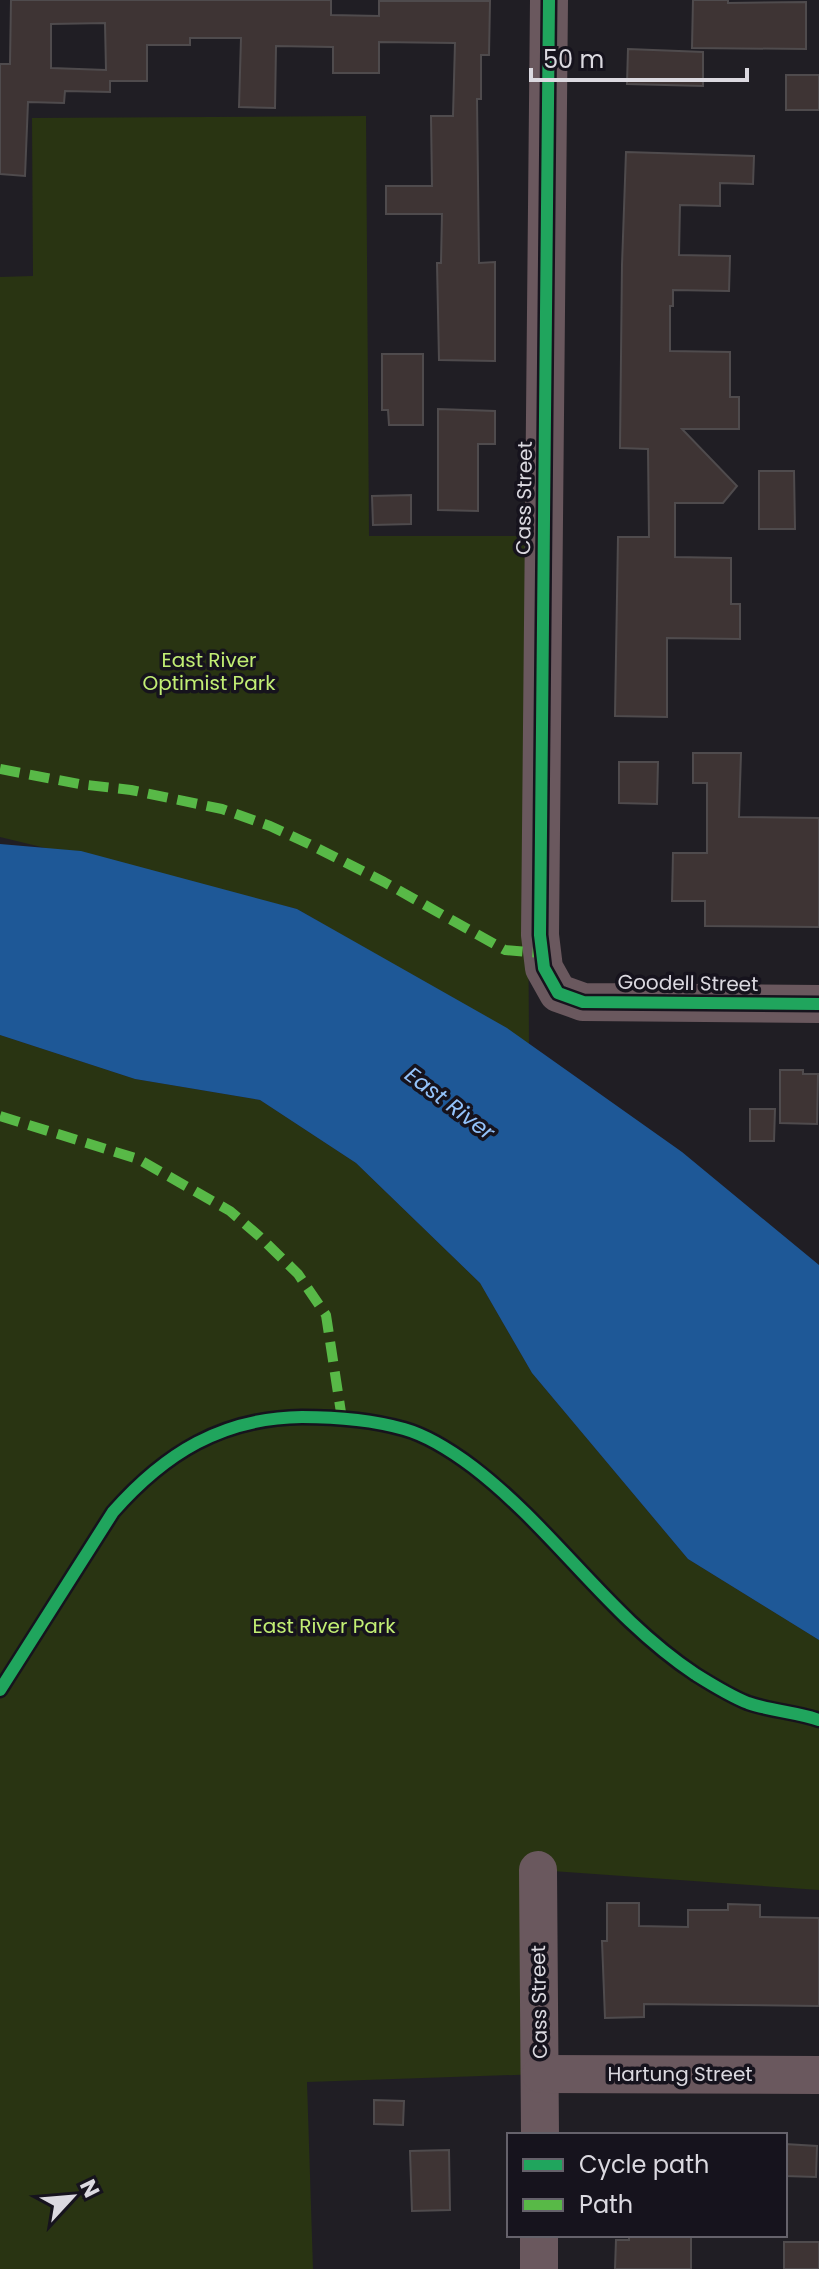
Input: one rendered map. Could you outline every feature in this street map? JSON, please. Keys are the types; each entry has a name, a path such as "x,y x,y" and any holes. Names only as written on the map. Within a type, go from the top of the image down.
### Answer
{"street":[{"name":"Cass Street","path":"549,0 540,935 544,968 558,993"},
{"name":"Goodell Street","path":"558,993 583,1002 819,1004"},
{"name":"Cass Street","path":"538,1870 540,2133"},
{"name":"Hartung Street","path":"541,2074 819,2075"},
{"path":"539,2237 539,2269"}],"green space":[{"name":"East River Optimist Park","path":"366,116 369,536 526,536 529,1044 297,909 0,837 0,277 33,276 32,118"},
{"name":"East River Park","path":"0,1035 135,1079 260,1100 356,1163 480,1283 532,1373 688,1559 819,1640 819,1890 538,1870 541,2074 307,2082 313,2269 0,2269"}],"water":[{"name":"East River","path":"0,844 81,851 297,909 507,1028 682,1152 819,1265 819,1640 688,1559 532,1373 480,1283 356,1163 260,1100 135,1079 0,1035"}],"building":[{"path":"11,0 331,0 331,15 379,16 379,1 490,1 489,55 481,55 481,99 477,99 479,263 495,262 495,361 439,360 437,263 441,263 442,214 386,214 386,186 432,186 431,116 453,116 455,43 379,42 379,73 333,73 333,47 276,46 275,108 239,107 241,38 190,38 190,45 147,45 147,81 110,81 110,92 65,91 64,103 28,102 25,176 0,174 0,64 10,64","holes":["105,23 106,70 51,68 51,24"]},
{"path":"693,0 806,2 806,49 692,48"},
{"path":"628,49 703,52 703,86 627,84"},
{"path":"786,75 819,75 819,110 786,110"},
{"path":"626,152 754,156 753,184 720,183 720,206 680,205 679,255 730,256 729,291 673,290 670,351 730,352 730,397 739,397 739,429 682,429 737,486 723,503 675,503 675,557 731,558 731,604 740,604 740,639 667,638 667,717 615,716 618,537 649,537 648,449 620,448"},
{"path":"382,354 423,354 423,425 389,425 388,410 382,410"},
{"path":"438,409 495,411 495,444 478,444 478,511 438,510"},
{"path":"759,471 794,471 795,529 759,529"},
{"path":"411,495 411,524 373,525 372,496"},
{"path":"693,753 741,753 739,817 819,818 819,927 705,926 705,901 672,901 673,853 707,853 707,783 693,783"},
{"path":"619,762 658,762 657,804 619,803"},
{"path":"780,1070 803,1070 803,1074 818,1074 817,1124 780,1123"},
{"path":"750,1109 775,1109 774,1141 750,1141"},
{"path":"607,1903 639,1903 639,1926 688,1927 688,1910 728,1910 728,1904 760,1905 760,1917 819,1918 819,2006 644,2004 644,2017 605,2018 602,1941 607,1941"},
{"path":"374,2100 404,2101 403,2125 374,2124"},
{"path":"787,2144 817,2146 816,2177 787,2176"},
{"path":"449,2150 450,2210 412,2211 410,2151"},
{"path":"629,2237 691,2237 691,2269 615,2269 616,2240 629,2240"},
{"path":"784,2242 819,2242 819,2269 784,2269"}],"marked path":[{"path":"0,769 131,790 222,809 309,844 505,950 541,953"},
{"path":"0,1116 138,1159 230,1211 259,1236 298,1274 326,1315 342,1419"}],"cycle path":[{"path":"549,0 540,935 544,968 558,993 583,1002 819,1004"},
{"path":"0,1690 113,1512 153,1472 197,1443 221,1432 246,1424 302,1417 366,1421 404,1429 449,1450 502,1491 635,1626 695,1674 748,1703 819,1720"}]}
